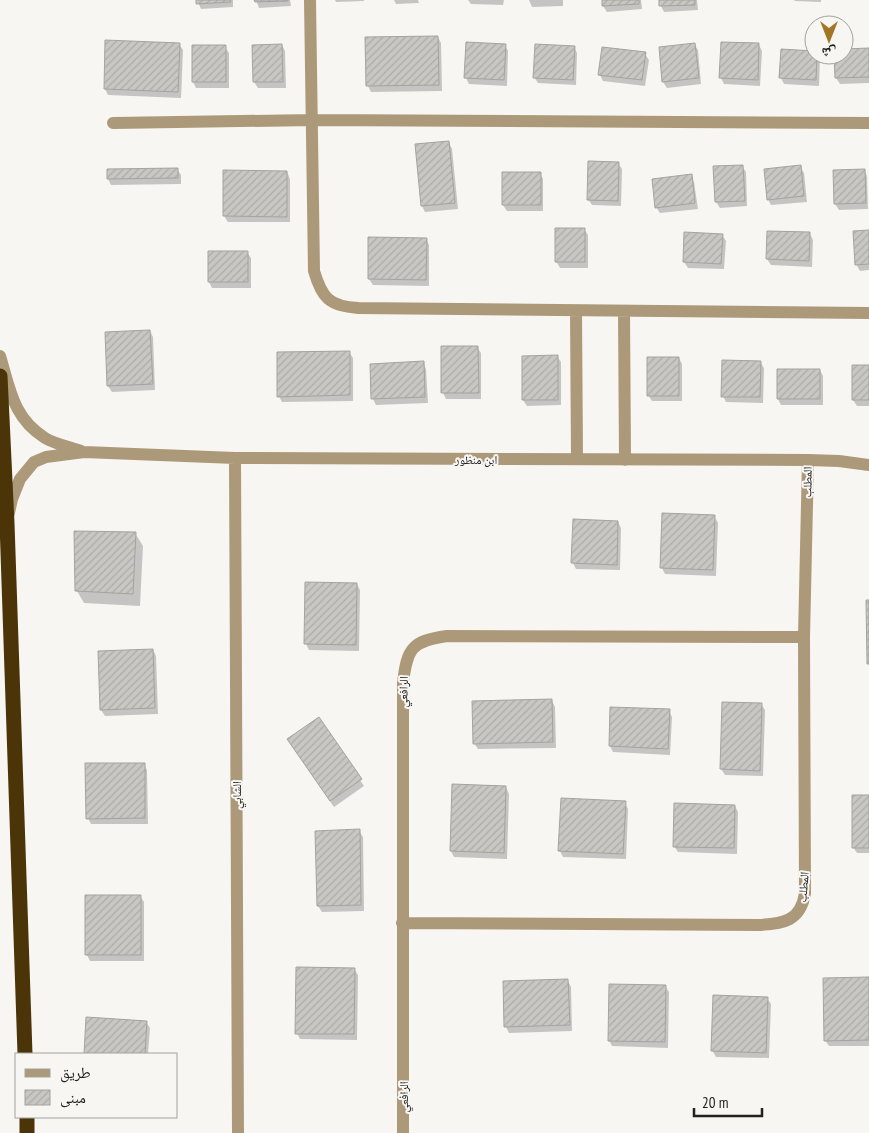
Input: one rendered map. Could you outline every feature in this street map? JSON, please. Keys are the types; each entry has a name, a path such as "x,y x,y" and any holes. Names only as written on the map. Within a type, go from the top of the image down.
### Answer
{"highway":[{"path":"0,376 7,523 24,1053"},
{"path":"26,1118 27,1133"}],"street":[{"path":"310,0 314,271 319,288 328,300 342,307 358,308 869,313"},
{"path":"113,123 312,120 869,123"},
{"path":"576,311 577,459"},
{"path":"624,311 625,460"},
{"name":"ابن منظور","path":"0,356 18,413 46,439 84,452"},
{"name":"ابن منظور","path":"7,523 12,499 20,479 34,462 46,457 84,452 235,458 808,460 839,461 869,465"},
{"name":"الشابي","path":"235,458 238,1133"},
{"name":"المطلب","path":"402,923 758,925 787,921 796,915 803,903 805,893 804,637 808,460"},
{"name":"الرافعي","path":"403,1133 403,683 405,662 414,646 427,639 447,636 804,637"}],"building":[{"path":"196,0 230,0 231,2 196,4"},
{"path":"254,0 288,0 288,1 255,2"},
{"path":"602,0 639,0 639,4 602,6"},
{"path":"659,0 695,0 695,5 659,6"},
{"path":"438,36 439,85 366,86 365,37"},
{"path":"105,40 180,43 178,92 104,89"},
{"path":"466,42 506,44 504,80 464,78"},
{"path":"721,42 759,43 758,80 719,78"},
{"path":"695,43 699,78 662,82 659,47"},
{"path":"282,44 283,82 253,82 252,45"},
{"path":"535,44 575,46 573,80 533,78"},
{"path":"192,45 226,45 226,82 192,82"},
{"path":"602,47 646,52 642,80 598,75"},
{"path":"869,48 869,77 835,78 834,65 854,65 854,49"},
{"path":"781,49 804,50 804,65 817,65 816,80 779,78"},
{"path":"449,141 455,203 421,206 415,144"},
{"path":"588,161 619,162 618,201 587,200"},
{"path":"743,165 745,201 715,202 713,166"},
{"path":"801,165 804,196 767,200 764,169"},
{"path":"178,168 178,178 107,179 107,169"},
{"path":"865,169 866,203 834,204 833,170"},
{"path":"223,170 287,171 287,217 223,216"},
{"path":"502,172 541,172 541,205 502,205"},
{"path":"692,174 695,203 655,208 652,179"},
{"path":"555,228 585,228 585,262 555,262"},
{"path":"869,230 869,264 855,265 853,231"},
{"path":"767,231 810,232 809,261 766,259"},
{"path":"684,232 723,234 721,264 683,262"},
{"path":"368,237 427,238 426,280 368,279"},
{"path":"208,251 248,251 248,282 208,282"},
{"path":"150,330 153,384 107,386 105,332"},
{"path":"441,346 478,346 479,393 441,393"},
{"path":"350,351 350,395 277,397 277,352"},
{"path":"558,355 558,400 522,400 522,356"},
{"path":"647,357 679,357 679,396 647,396"},
{"path":"722,360 761,361 760,397 721,397"},
{"path":"424,361 425,397 371,399 370,364"},
{"path":"852,365 869,365 869,400 852,400"},
{"path":"777,369 820,369 820,399 777,399"},
{"path":"662,513 715,515 713,570 660,568"},
{"path":"573,519 618,521 617,565 571,563"},
{"path":"74,531 136,532 133,594 75,591"},
{"path":"305,582 357,583 356,645 304,644"},
{"path":"866,600 869,600 869,664 867,664"},
{"path":"153,649 155,708 100,710 98,651"},
{"path":"552,699 553,742 473,744 472,701"},
{"path":"722,702 762,703 760,771 720,769"},
{"path":"610,707 670,709 668,749 609,746"},
{"path":"319,717 362,779 330,801 287,739"},
{"path":"85,763 145,763 145,818 86,819"},
{"path":"452,784 506,786 504,853 450,851"},
{"path":"852,795 869,795 869,848 852,848"},
{"path":"561,798 626,801 623,854 558,851"},
{"path":"674,803 735,805 734,848 673,847"},
{"path":"360,829 361,905 317,906 315,831"},
{"path":"85,895 141,895 141,955 85,955"},
{"path":"296,967 355,968 354,1034 295,1034"},
{"path":"869,977 869,1040 824,1041 823,978"},
{"path":"568,979 570,1025 504,1027 503,981"},
{"path":"609,984 666,985 665,1042 608,1041"},
{"path":"713,995 768,997 766,1053 711,1051"},
{"path":"86,1017 147,1021 145,1053 84,1053"}]}
